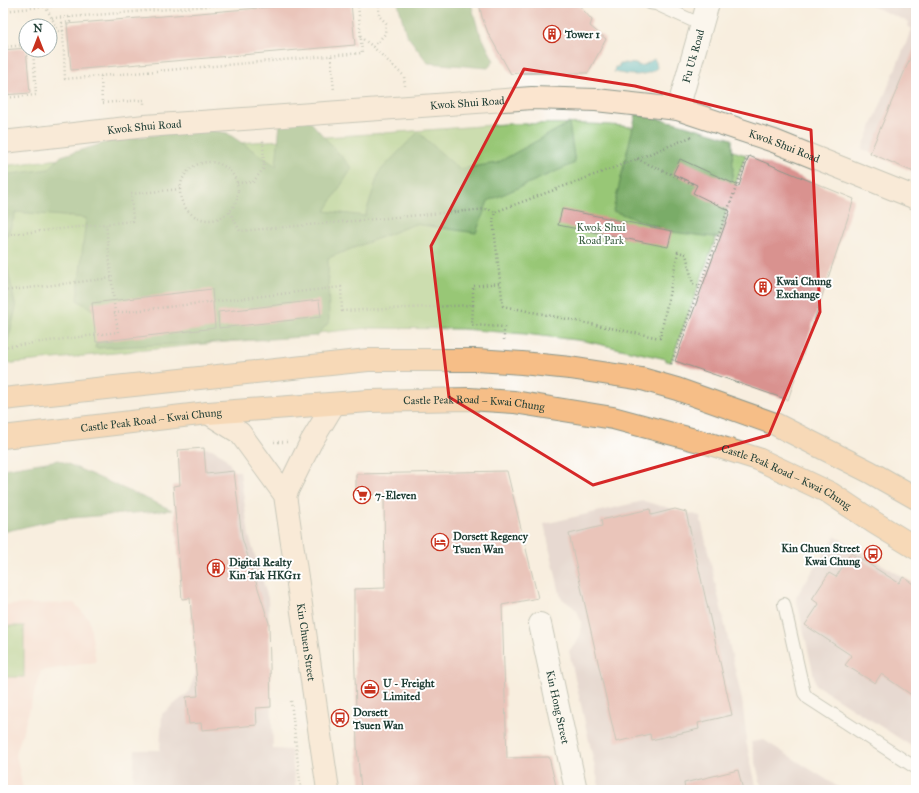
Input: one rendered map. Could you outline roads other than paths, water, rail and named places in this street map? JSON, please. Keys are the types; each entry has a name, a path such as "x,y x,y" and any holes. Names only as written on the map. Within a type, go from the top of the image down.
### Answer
{"main road":[{"path":"3,399 368,360 476,360 536,364 642,379 684,391 775,424 870,472 916,498"},
{"name":"Castle Peak Road – Kwai Chung","path":"3,437 208,413 369,401 469,399 514,402 613,418 710,444 758,459 830,493 916,548"}],"street":[{"name":"Fu Uk Road","path":"678,109 708,3"},
{"name":"Kwok Shui Road","path":"3,142 206,121 532,98 596,100 678,109 774,141 916,198"},
{"path":"285,495 311,442 334,404"},
{"name":"Kin Chuen Street","path":"208,413 240,433 285,495 328,790"},
{"name":"Kin Hong Street","path":"540,624 576,790"}],"lane":[{"path":"654,3 702,25"},
{"path":"784,604 804,693 808,698 916,768"}],"water":[{"path":"654,59 657,68 647,73 630,75 614,72 615,67 619,67 619,64 638,64 638,66 644,65"}],"place":[{"name":"Tower 1","path":"552,34"},
{"name":"Kwai Chung Exchange","path":"763,287"},
{"name":"7-Eleven","path":"362,495"},
{"name":"Dorsett Regency Tsuen Wan","path":"440,542"},
{"name":"Kin Chuen Street Kwai Chung","path":"873,554"},
{"name":"Digital Realty Kin Tak HKG11","path":"216,568"},
{"name":"U - Freight Limited","path":"370,689"},
{"name":"Dorsett Tsuen Wan","path":"340,718"}],"park label":[{"name":"Kwok Shui Road Park","path":"601,233"}]}
